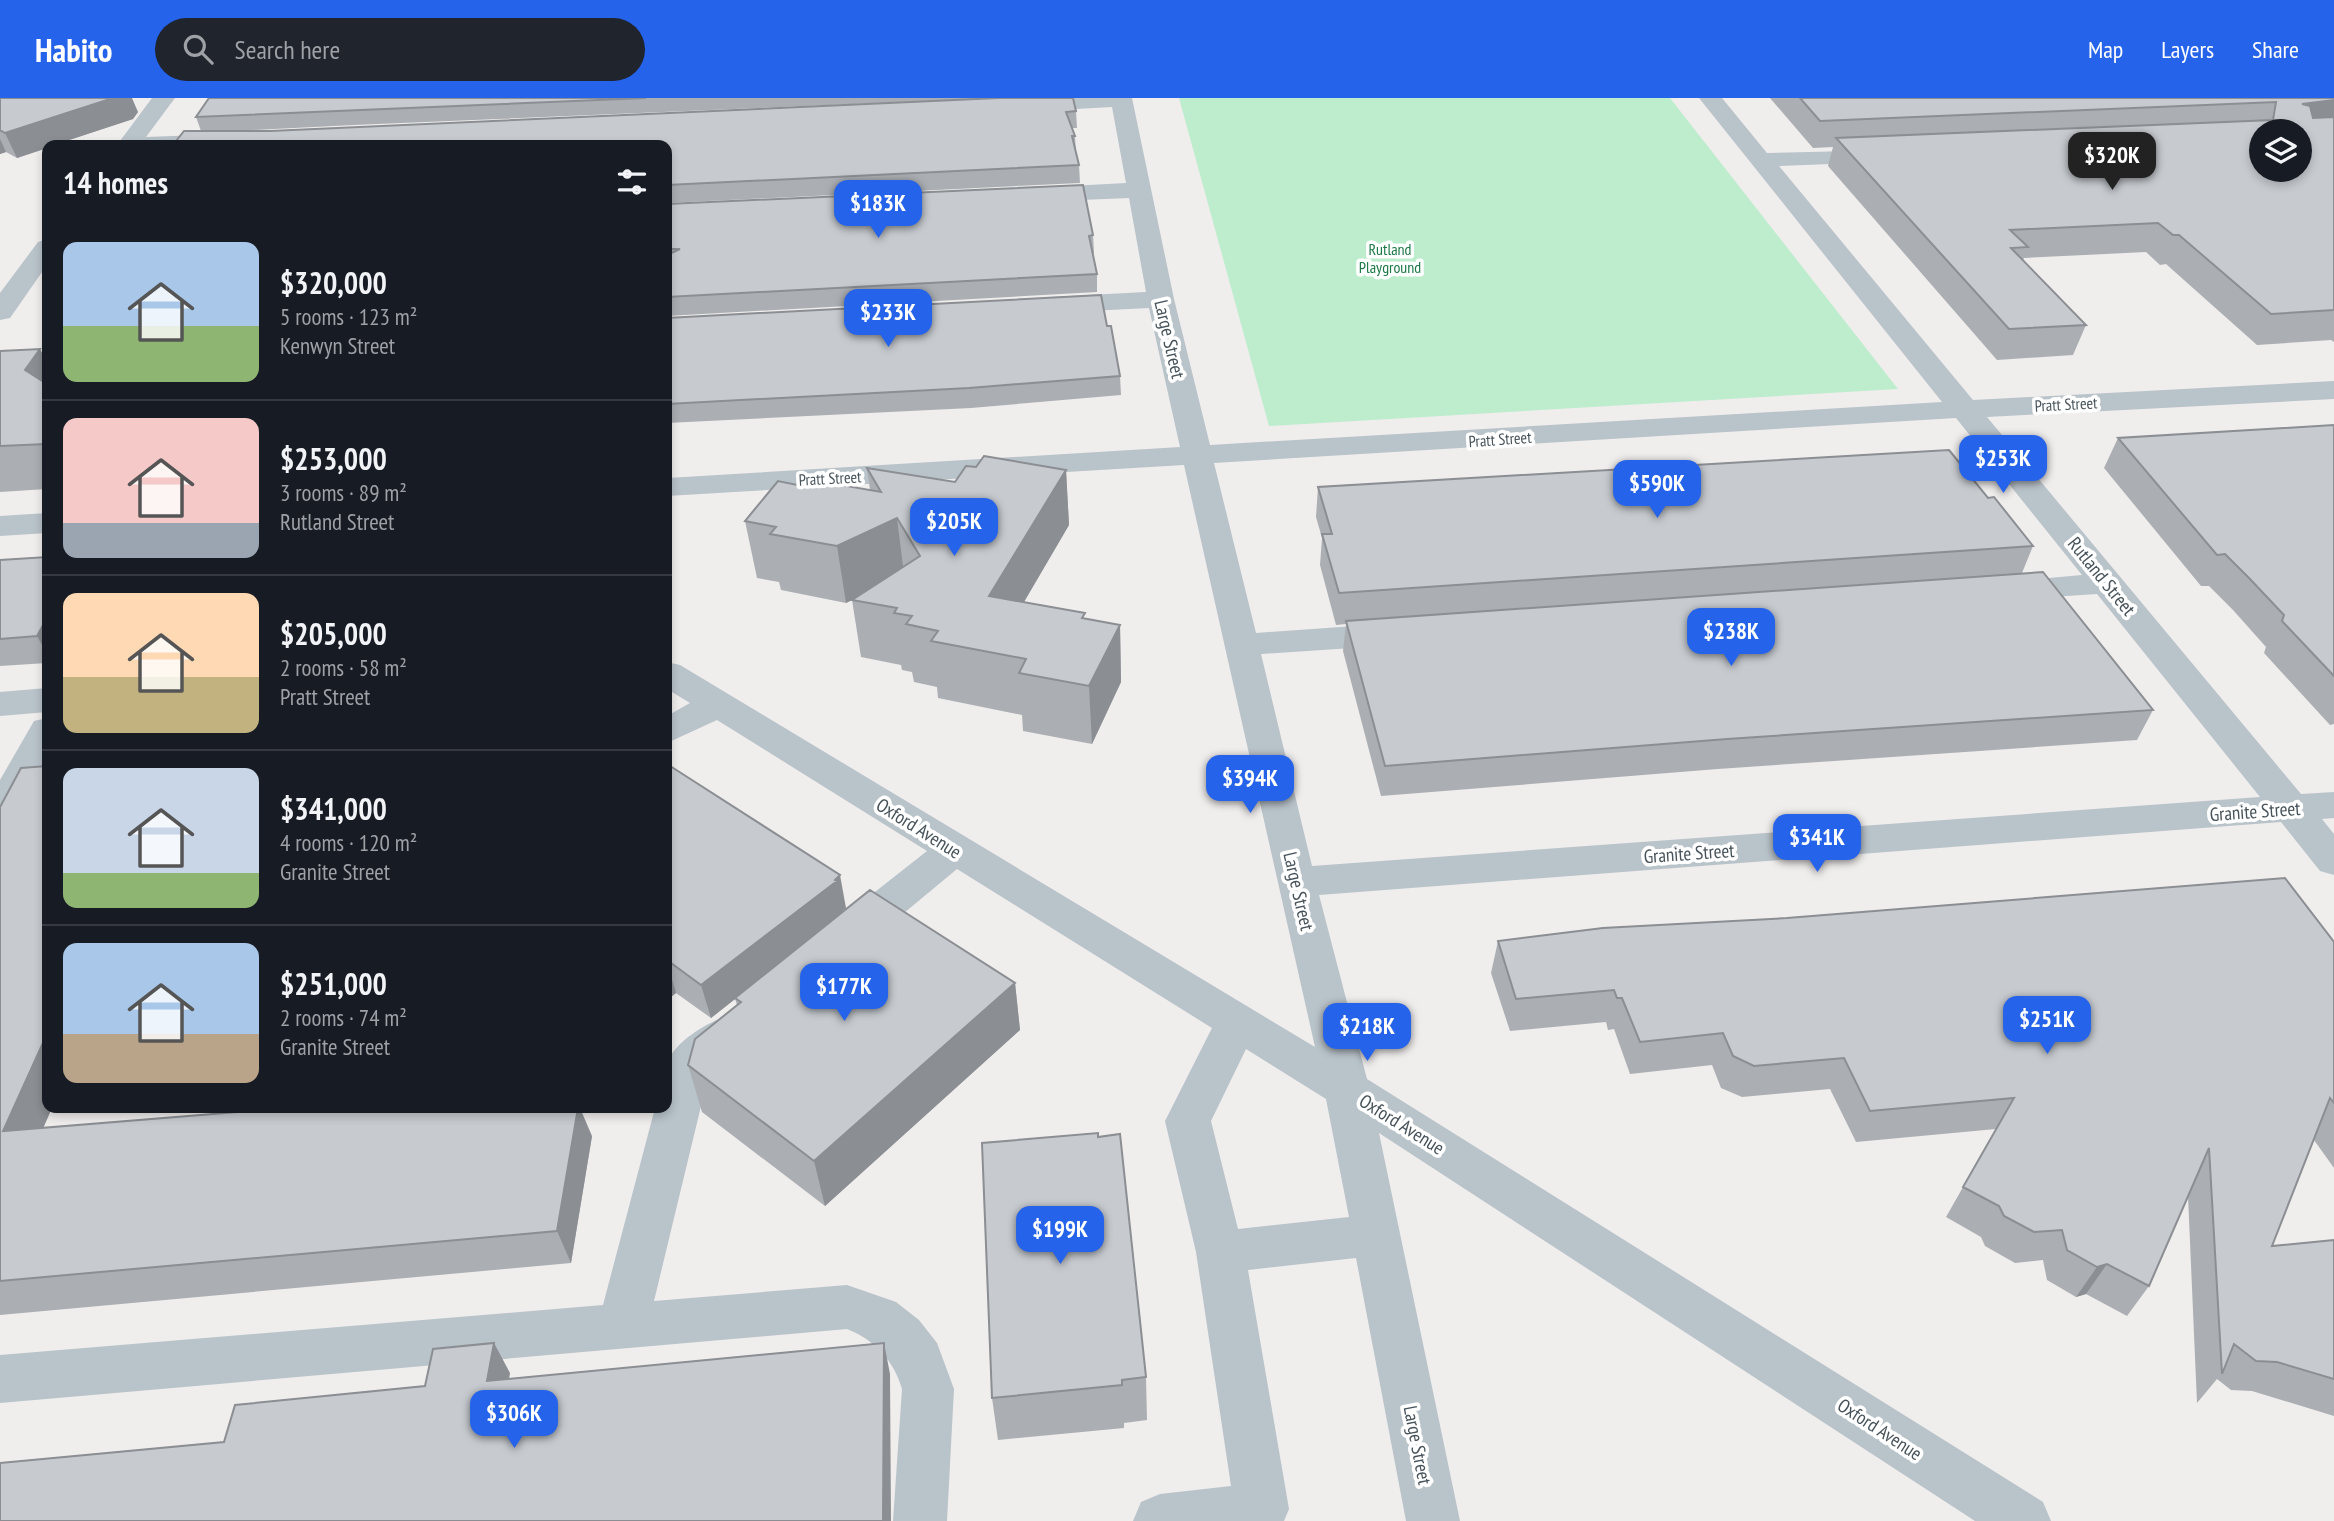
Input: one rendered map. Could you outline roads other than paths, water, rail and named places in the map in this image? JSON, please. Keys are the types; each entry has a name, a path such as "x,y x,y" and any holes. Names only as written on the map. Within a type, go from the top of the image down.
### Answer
{"street":[{"path":"132,140 164,98"},
{"name":"Rutland Street","path":"1710,98 2334,861"},
{"path":"995,106 1121,99"},
{"name":"Large Street","path":"1121,99 1161,299 1197,458 1347,1090 1433,1521"},
{"path":"233,140 254,139"},
{"path":"1763,160 1901,154"},
{"path":"1012,196 1138,190"},
{"path":"0,312 11,276 42,251"},
{"path":"11,276 42,295"},
{"path":"1021,306 1161,299"},
{"name":"Pratt Street","path":"672,487 1197,458 1966,409 2334,390"},
{"path":"0,526 42,523"},
{"path":"1969,593 2107,583"},
{"path":"1241,645 1431,631"},
{"name":"Oxford Avenue","path":"672,676 1347,1090 2024,1521"},
{"path":"0,704 42,700"},
{"path":"672,728 718,704"},
{"path":"0,813 42,739"},
{"name":"Granite Street","path":"1296,882 2334,805"},
{"path":"816,962 956,850"},
{"path":"672,1093 678,1064 763,1004"},
{"path":"1160,1521 1262,1509 1220,1252 1188,1121 1237,1022"},
{"path":"624,1326 668,1113"},
{"path":"1220,1252 1376,1235"},
{"path":"0,1379 847,1307 878,1318 901,1336 919,1360 928,1390 920,1521"}],"park label":[{"name":"Rutland Playground","path":"1390,258"}]}
